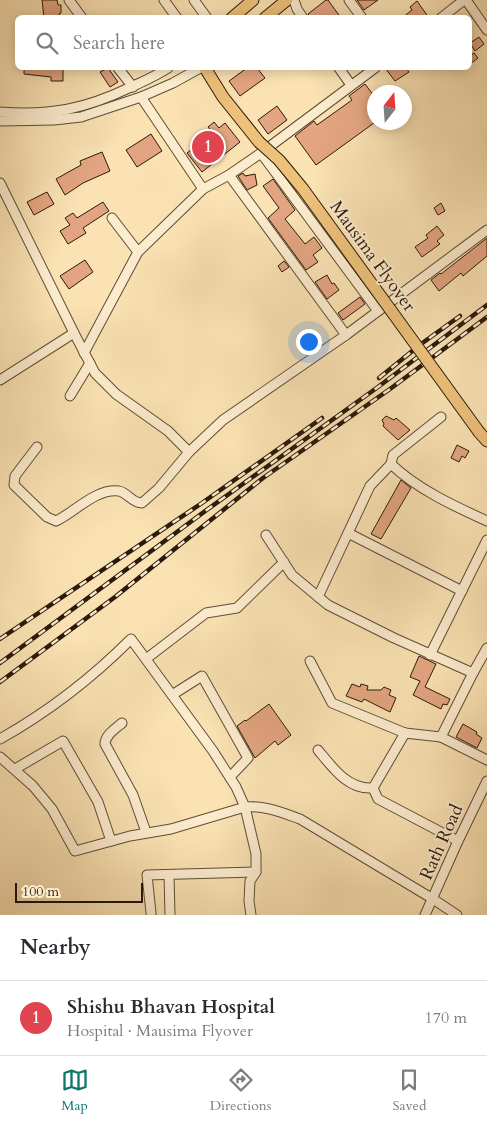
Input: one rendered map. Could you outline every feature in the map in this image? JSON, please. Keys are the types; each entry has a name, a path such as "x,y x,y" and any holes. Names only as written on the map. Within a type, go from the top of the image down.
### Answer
{"main road":[{"path":"236,15 253,0"},
{"path":"269,15 287,0"},
{"name":"Mausima Flyover","path":"206,70 260,147 279,160 303,189 487,441"}],"street":[{"path":"69,0 80,15"},
{"path":"164,0 175,15"},
{"path":"194,0 205,15"},
{"path":"294,0 296,8 301,15"},
{"path":"349,0 360,15"},
{"path":"445,15 465,0 487,30"},
{"path":"119,70 132,87"},
{"path":"0,112 35,112 80,108 105,100 165,70"},
{"path":"0,121 54,120 81,117 141,97 196,70"},
{"path":"341,70 352,85"},
{"path":"84,353 138,252 203,189 228,175 260,147 372,70"},
{"path":"141,97 203,189"},
{"path":"260,147 378,311"},
{"path":"228,175 346,336"},
{"path":"0,183 95,373 116,394 168,431 189,452"},
{"path":"112,218 138,252"},
{"path":"37,446 15,476 14,486 47,517 56,521 96,496 115,491 122,492 134,501 142,503 159,488 189,452 223,420 346,336 487,230"},
{"path":"0,380 74,333"},
{"path":"70,396 90,363"},
{"path":"318,597 370,486 391,464 393,455 441,417"},
{"path":"391,464 417,484 459,508 487,521"},
{"path":"348,533 462,591"},
{"path":"266,535 292,575 318,597 336,609 394,638 473,673"},
{"path":"430,655 487,540"},
{"path":"146,659 206,613 237,608 284,562"},
{"path":"0,739 24,726 53,706 101,669 131,639 213,751 230,777 245,807 256,854 256,872 250,881 249,901 251,915"},
{"path":"441,737 487,648"},
{"path":"310,661 332,703 405,733 441,737 487,760"},
{"path":"172,696 202,676 248,758 230,777"},
{"path":"122,723 108,735 105,744 133,795 146,832"},
{"path":"405,733 374,788 378,799 458,841"},
{"path":"15,769 63,740 98,802 110,841"},
{"path":"318,750 333,768 350,783 365,788 374,788"},
{"path":"0,757 33,786 52,809 75,851 146,832 171,829 253,806 300,819 433,899 456,915"},
{"name":"Rath Road","path":"425,915 487,782"},
{"path":"151,913 147,875 256,872"},
{"path":"169,875 170,915"}],"building":[{"path":"42,0 57,0 58,5 61,5 59,15 44,15"},
{"path":"328,0 339,15 308,15"},
{"path":"357,0 378,0 364,10"},
{"path":"417,1 427,15 406,15 412,10 410,7"},
{"path":"479,37 484,44 475,51 472,42"},
{"path":"474,53 478,58 472,62 472,54"},
{"path":"24,70 63,70 63,81 51,81 51,77 24,74"},
{"path":"109,70 118,82 110,87 100,72"},
{"path":"244,70 259,70 265,78 240,96 229,81"},
{"path":"387,70 408,70 409,72 395,81"},
{"path":"365,84 367,87 367,128 316,165 295,136 314,121 317,125 352,100 349,96"},
{"path":"277,106 287,120 268,134 258,120"},
{"path":"214,122 219,128 225,123 240,142 202,172 187,153 213,133 208,127"},
{"path":"151,134 162,151 137,167 126,150"},
{"path":"102,152 110,171 83,183 65,195 56,179 81,165 80,161"},
{"path":"243,173 245,176 255,174 257,185 247,190 238,176"},
{"path":"273,179 295,210 285,219 305,244 314,237 322,248 313,255 318,262 306,270 268,218 279,208 263,186"},
{"path":"47,192 54,204 34,215 27,202"},
{"path":"103,202 109,211 83,228 86,233 68,244 60,231 70,225 65,218 73,213 77,218"},
{"path":"441,203 445,211 438,215 434,208"},
{"path":"437,226 444,235 437,241 440,244 422,257 415,247 428,238 426,235"},
{"path":"487,238 487,256 463,276 461,273 439,291 431,280"},
{"path":"85,260 93,272 69,289 60,276"},
{"path":"284,261 289,267 282,272 278,266"},
{"path":"327,275 332,284 334,283 339,290 327,299 315,282"},
{"path":"360,297 365,304 343,320 338,313"},
{"path":"386,416 394,420 396,418 410,430 398,440 383,426 382,420"},
{"path":"457,445 469,451 465,458 462,456 459,462 451,458"},
{"path":"401,480 411,488 381,539 371,534"},
{"path":"419,656 436,664 425,687 450,699 447,705 443,704 441,709 413,695 420,681 410,677"},
{"path":"352,684 360,687 361,684 368,686 367,690 381,690 384,687 391,690 389,695 396,698 390,712 364,699 362,702 346,696"},
{"path":"269,704 291,735 278,745 275,741 255,758 237,726"},
{"path":"463,724 477,732 476,734 482,738 477,748 456,737"}],"railway":[{"path":"0,663 208,509 378,387 487,305"},
{"path":"379,378 460,316"},
{"path":"0,682 115,597 263,478 390,389 487,317"},
{"path":"0,639 202,503 322,418"}],"place":[{"name":"Shishu Bhavan Hospital","path":"208,147"}]}
